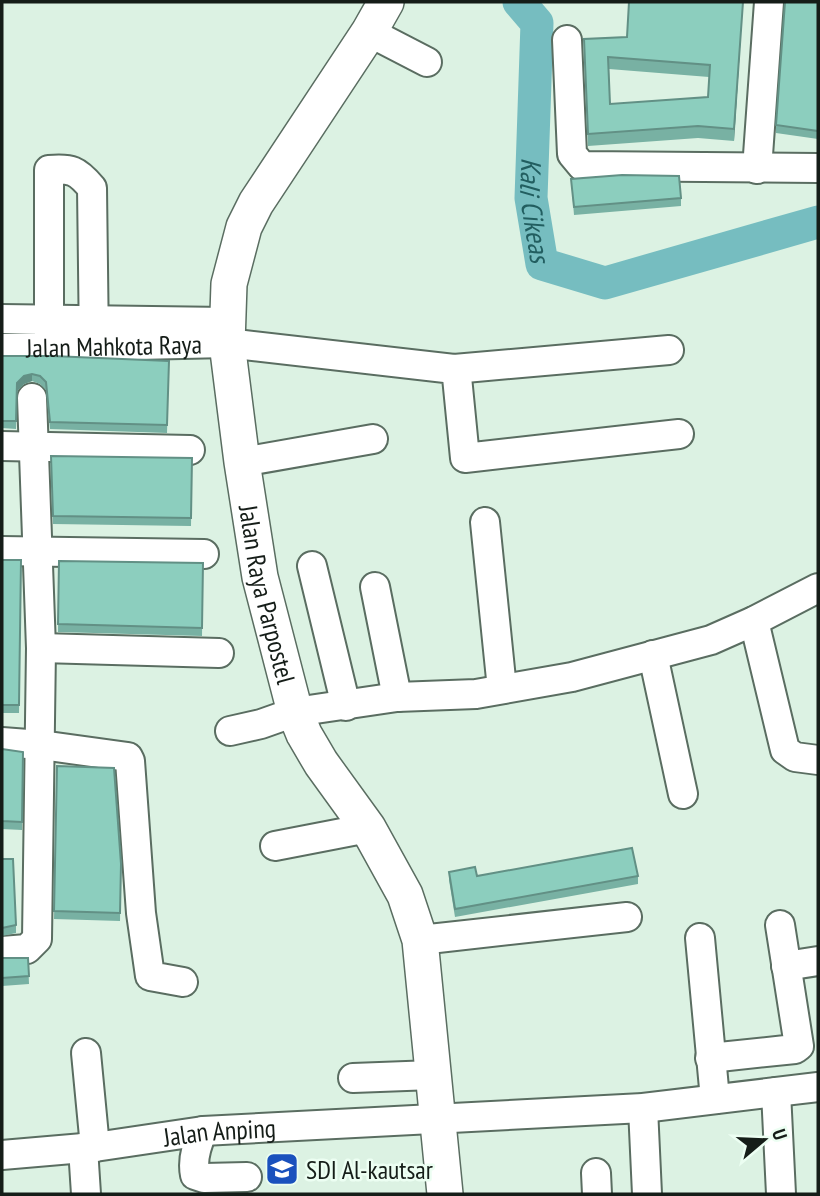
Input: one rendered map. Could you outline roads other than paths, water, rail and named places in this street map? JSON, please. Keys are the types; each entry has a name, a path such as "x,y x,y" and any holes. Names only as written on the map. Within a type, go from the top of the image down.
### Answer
{"main road":[{"name":"Jalan Raya Parpostel","path":"377,17 256,203 244,228 229,284 227,332 242,462 260,578 295,712 321,763 368,828 405,895 420,940 445,1194"}],"street":[{"path":"757,169 769,2"},
{"path":"377,17 427,62"},
{"path":"567,40 572,154 582,166 818,168"},
{"path":"49,347 49,170 68,169 84,178 92,188 94,346"},
{"name":"Jalan Mahkota Raya","path":"2,318 95,318 227,332"},
{"path":"227,332 454,369 669,350"},
{"name":"Jalan Mahkota Raya","path":"2,348 94,346 227,332"},
{"path":"454,369 465,458 679,434"},
{"path":"2,951 27,949 37,939 41,648 32,398"},
{"path":"242,462 373,439"},
{"path":"2,446 190,450"},
{"path":"485,522 502,689"},
{"path":"2,551 204,554"},
{"path":"312,566 346,706"},
{"path":"375,587 397,698"},
{"path":"230,731 295,712 397,698 459,696 572,677 711,640 818,588"},
{"path":"754,621 785,750 794,757 818,760"},
{"path":"41,648 219,653"},
{"path":"653,655 683,794"},
{"path":"2,742 128,757 131,761 141,913 150,976 183,982"},
{"path":"275,846 368,828"},
{"path":"420,940 627,917"},
{"path":"710,1058 795,1049 799,1046 780,925"},
{"path":"700,938 715,1100"},
{"path":"786,966 818,961"},
{"path":"86,1053 89,1147 86,1194"},
{"path":"353,1078 433,1075"},
{"name":"Jalan Anping","path":"2,1154 89,1147 203,1130 643,1108 818,1087"},
{"path":"776,1092 781,1194"},
{"path":"643,1108 647,1194"},
{"path":"203,1130 198,1142 195,1175 204,1178 247,1177"}],"waterway":[{"name":"Kali Cikeas","path":"519,2 537,23 531,198 542,264 605,283 818,222"}],"place":[{"name":"SDI Al-kautsar","path":"282,1169"}]}
